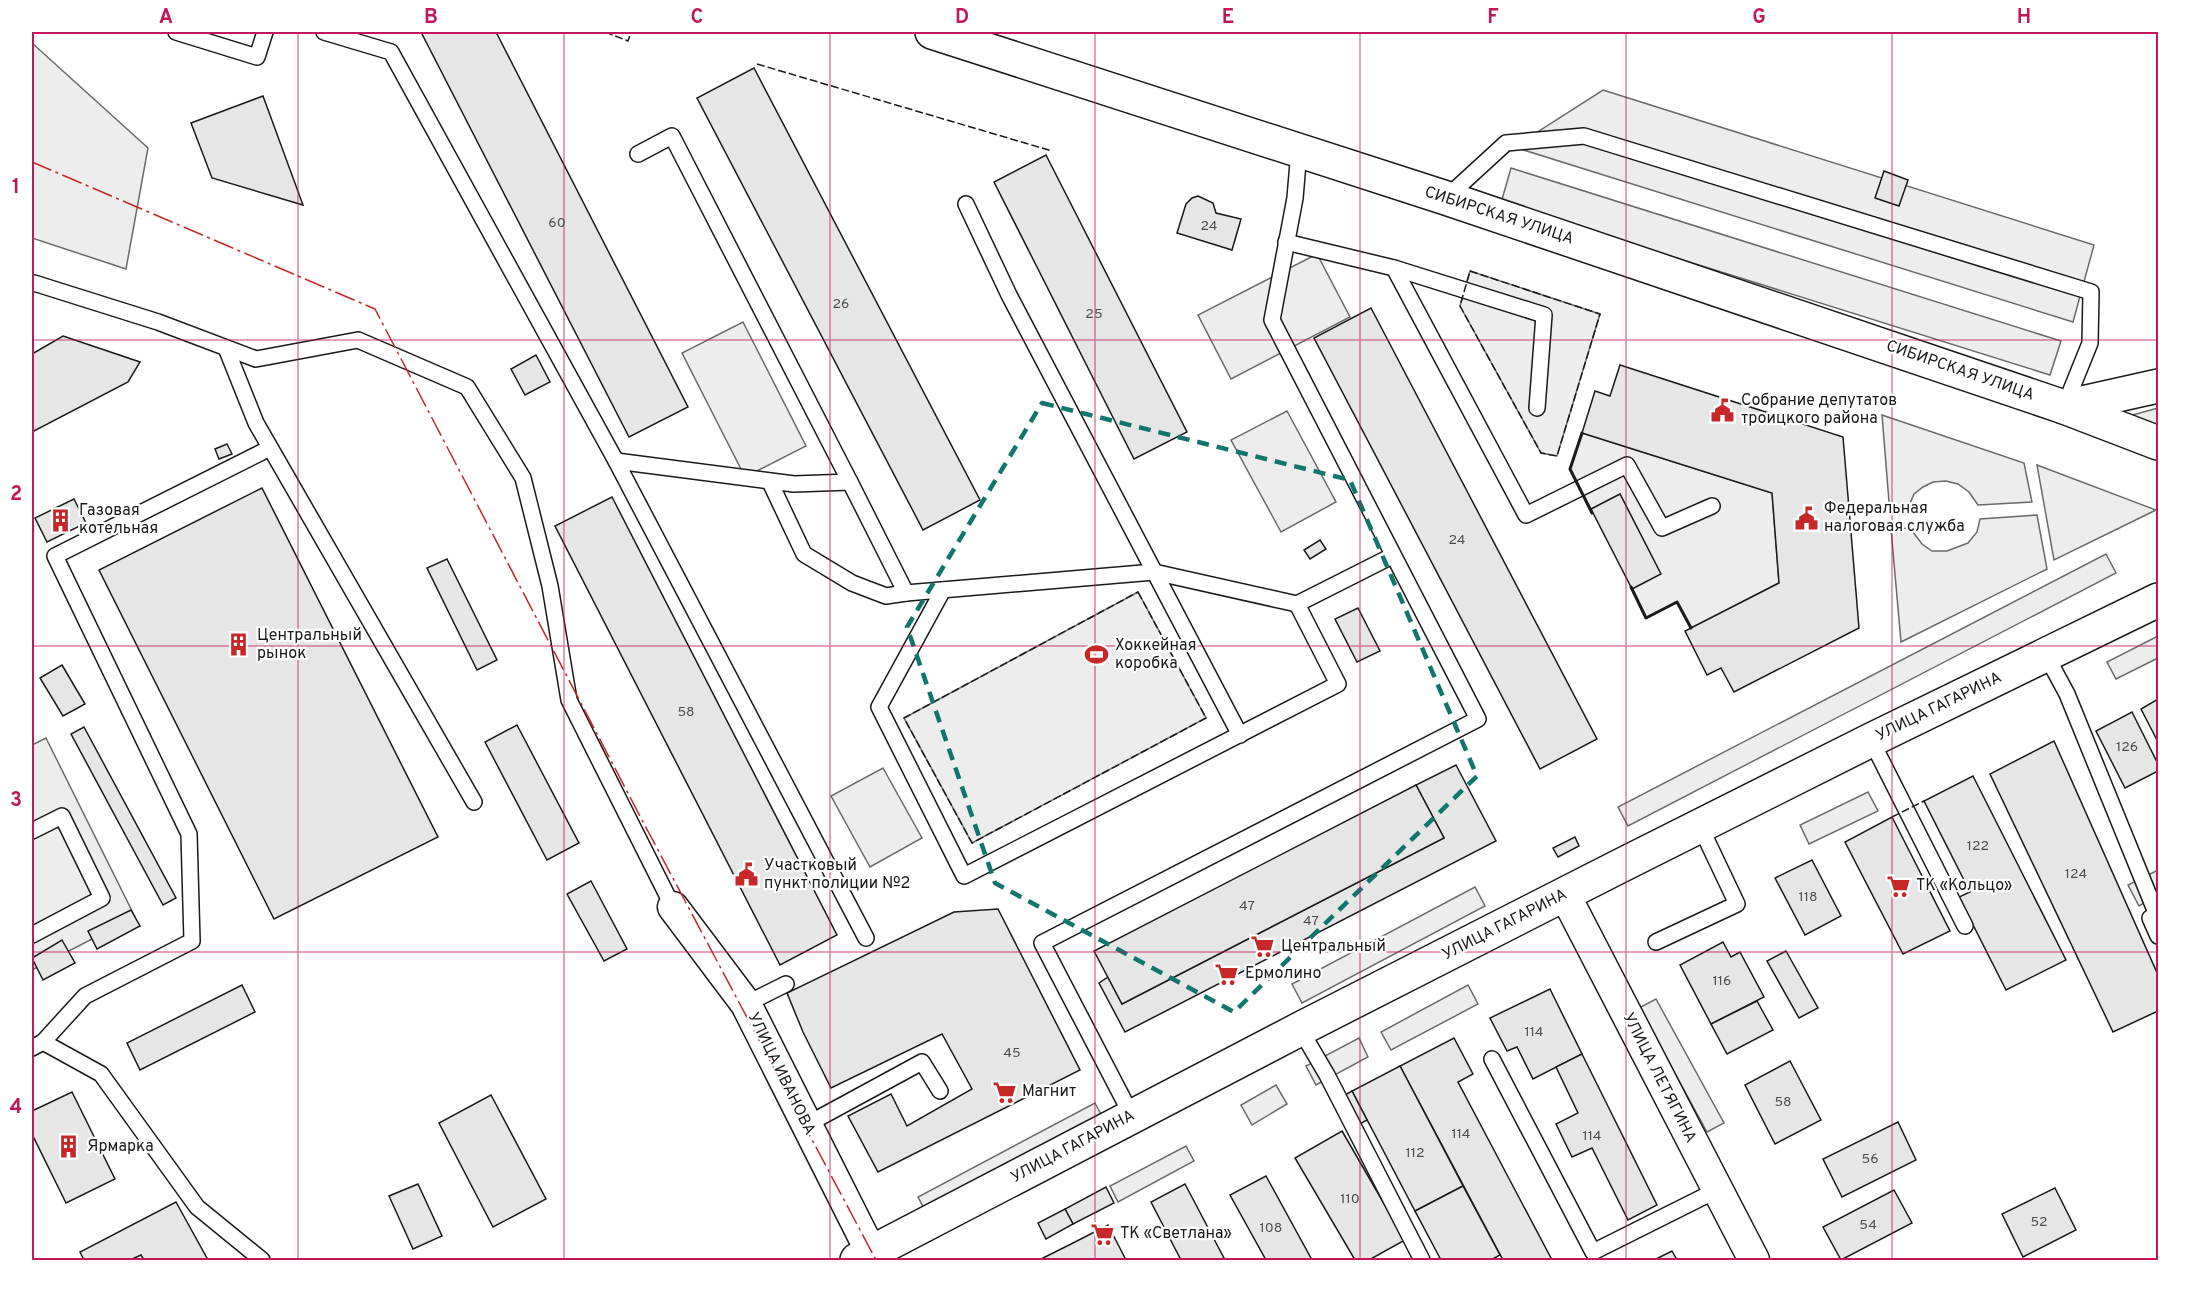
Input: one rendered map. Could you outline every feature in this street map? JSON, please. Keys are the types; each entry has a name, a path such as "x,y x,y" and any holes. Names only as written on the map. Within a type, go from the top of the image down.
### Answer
{"street":[{"name":"СИБИРСКАЯ УЛИЦА","path":"932,32 1446,198 2064,407 2158,443"},
{"path":"2064,407 2158,386"},
{"name":"СИБИРСКАЯ УЛИЦА","path":"2116,428 2158,465"},
{"name":"УЛИЦА ГАГАРИНА","path":"879,1254 1132,1116 1300,1029 1871,740 2158,600"},
{"name":"УЛИЦА ЛЕТЯГИНА","path":"1565,895 1754,1260"},
{"name":"УЛИЦА ИВАНОВА","path":"673,907 746,1004 806,1125 879,1254"}],"lane":[{"path":"176,32 257,57 266,32"},
{"path":"324,32 391,51 616,461 866,938"},
{"path":"638,154 672,136 906,593"},
{"path":"1446,198 1506,143 1584,136 2091,292 2090,343 2064,407"},
{"path":"1132,1116 1042,943 1478,719 1272,321 1294,198 1299,152"},
{"path":"966,204 1009,295 1240,735"},
{"path":"1286,242 1394,268 1544,315 1537,408"},
{"path":"1394,268 1526,515 1627,465 1662,528 1712,506"},
{"path":"32,284 158,322 256,359 358,340 467,387 523,478 550,586 569,700 673,907"},
{"path":"226,348 256,423 474,802"},
{"path":"262,1260 197,1207 101,1074 37,1045 85,996 192,941 189,834 55,556 270,448"},
{"path":"616,461 770,482 794,484 850,482"},
{"path":"770,482 804,554 852,583 885,596 1154,572 1297,604 1392,556"},
{"path":"943,590 879,707 964,876 1338,684 1297,604"},
{"path":"2046,655 2067,694 2158,914 2150,918 2158,936"},
{"path":"1871,740 1965,926"},
{"path":"32,831 62,816 102,898 32,935"},
{"path":"1656,942 1737,904 1700,826"},
{"path":"746,1004 786,984"},
{"path":"1300,1029 1327,1075 1422,1260"},
{"path":"1492,1059 1593,1252 1717,1190"},
{"path":"806,1125 922,1062 940,1091"}],"highlighted area":[{"path":"1042,403 1350,480 1477,776 1234,1012 995,883 907,627"}],"shaded area":[{"path":"32,43 148,148 126,269 32,238"},
{"path":"1603,90 2094,245 2073,322 1514,147"},
{"path":"1511,168 2061,341 2050,375 1501,203"},
{"path":"1317,254 1350,317 1231,379 1198,315"},
{"path":"1470,271 1600,314 1557,456 1541,453 1460,306"},
{"path":"743,322 806,446 745,477 682,353"},
{"path":"2158,408 2158,433 2118,419"},
{"path":"1287,411 1336,502 1281,532 1231,440"},
{"path":"1882,415 2024,463 2032,502 1978,505 1969,492 1958,484 1946,481 1933,482 1914,494 1906,513 1890,514"},
{"path":"1582,433 1772,493 1779,583 1691,628 1677,602 1646,618 1632,589 1660,574 1620,494 1591,509 1570,469"},
{"path":"2037,465 2156,510 2054,560"},
{"path":"2037,515 2047,569 1901,642 1891,529 1910,528 1922,544 1932,551 1947,551 1968,543 1977,532 1980,519"},
{"path":"2106,554 2116,573 1628,826 1618,807"},
{"name":"Хоккейная коробка","path":"1138,592 1206,718 972,843 904,718"},
{"path":"2158,636 2158,658 2116,679 2107,662"},
{"path":"46,738 135,917 32,970 32,745"},
{"path":"883,768 922,838 870,867 831,796"},
{"path":"1868,792 1878,811 1809,844 1800,825"},
{"path":"2158,870 2158,895 2139,906 2128,885"},
{"path":"1475,887 1485,906 1302,1003 1292,984"},
{"path":"1468,985 1478,1004 1391,1050 1381,1032"},
{"path":"1656,999 1724,1123 1707,1132 1639,1008"},
{"path":"1359,1038 1368,1057 1316,1085 1306,1066"},
{"path":"1276,1085 1287,1104 1252,1125 1241,1105"},
{"path":"1095,1103 1103,1118 926,1212 918,1197"},
{"path":"1186,1146 1194,1161 1118,1202 1110,1186"}],"building":[{"path":"421,32 496,32 688,407 629,437"},
{"path":"754,68 980,500 923,530 697,98"},
{"path":"263,96 303,205 212,178 191,123"},
{"path":"1046,155 1187,432 1134,459 994,182"},
{"path":"1884,171 1908,180 1899,206 1875,198"},
{"path":"1198,196 1213,203 1216,213 1241,219 1232,250 1177,233 1186,204"},
{"path":"1371,308 1597,739 1540,769 1314,338"},
{"path":"63,336 140,362 128,382 34,431 32,427 32,354"},
{"path":"536,355 550,382 525,395 511,369"},
{"path":"1620,365 1843,437 1859,628 1734,692 1721,668 1707,675 1685,631 1779,583 1772,493 1582,433 1595,391 1610,396"},
{"path":"227,444 232,454 219,459 215,449"},
{"name":"Центральный рынок","path":"262,488 438,837 274,919 99,570"},
{"path":"1620,494 1661,574 1632,589 1591,509"},
{"path":"612,497 837,935 780,965 555,526"},
{"name":"Газовая котельная","path":"74,499 86,523 47,542 35,518"},
{"path":"1320,540 1326,549 1310,559 1304,550"},
{"path":"447,559 497,660 477,670 427,568"},
{"path":"1358,608 1380,651 1357,662 1335,619"},
{"path":"62,665 85,704 63,716 40,678"},
{"path":"2158,699 2158,742 2141,709"},
{"path":"2132,712 2158,764 2158,771 2125,788 2096,731"},
{"path":"517,725 579,843 547,860 485,742"},
{"path":"84,727 176,898 163,905 71,734"},
{"path":"2054,741 2158,975 2158,1011 2113,1032 1990,774"},
{"path":"1456,765 1496,841 1125,1032 1099,983 1108,977 1122,1004 1444,838 1416,785"},
{"path":"1973,776 2066,960 2006,990 1959,897 1970,892 1924,801"},
{"path":"1416,785 1444,838 1122,1004 1094,951"},
{"name":"ТК «Кольцо»","path":"1892,817 1950,931 1903,954 1845,842"},
{"path":"1575,837 1579,846 1558,857 1553,848"},
{"path":"1812,860 1841,916 1805,935 1775,878"},
{"path":"591,881 627,949 604,961 567,894"},
{"path":"998,909 1080,1070 878,1172 848,1116 891,1094 907,1126 972,1089 942,1034 831,1088 803,1032 787,993 954,912"},
{"path":"131,910 140,926 97,949 88,931"},
{"path":"62,940 75,963 43,980 32,958"},
{"path":"1723,942 1731,957 1740,952 1764,997 1711,1024 1680,965"},
{"path":"1786,951 1818,1008 1799,1018 1767,961"},
{"path":"242,985 255,1012 140,1070 127,1043"},
{"path":"1550,989 1582,1054 1533,1079 1517,1047 1507,1051 1490,1018"},
{"path":"1757,1001 1773,1030 1727,1054 1711,1024"},
{"path":"1454,1038 1473,1074 1458,1082 1552,1260 1503,1260 1400,1066"},
{"path":"1582,1054 1657,1205 1628,1220 1592,1148 1572,1157 1556,1124 1578,1113 1556,1067"},
{"path":"1790,1061 1821,1120 1775,1144 1745,1085"},
{"path":"1400,1066 1463,1186 1415,1211 1352,1091"},
{"path":"1352,1091 1367,1120 1360,1124 1345,1095"},
{"name":"Ярмарка","path":"72,1092 115,1179 66,1203 32,1134 32,1111"},
{"path":"491,1095 546,1199 493,1227 439,1123"},
{"path":"1898,1122 1916,1160 1842,1197 1823,1159"},
{"path":"1342,1131 1405,1240 1369,1260 1355,1260 1295,1158"},
{"path":"1266,1176 1312,1260 1266,1260 1230,1195"},
{"path":"418,1184 442,1236 413,1249 389,1196"},
{"path":"1185,1184 1225,1260 1181,1260 1151,1202"},
{"path":"1463,1186 1500,1255 1491,1260 1441,1260 1415,1211"},
{"path":"1106,1187 1114,1203 1073,1224 1065,1209"},
{"path":"2055,1188 2076,1230 2023,1257 2002,1214"},
{"path":"1894,1190 1912,1223 1841,1260 1823,1227"},
{"path":"176,1202 208,1260 144,1260 141,1255 130,1260 84,1260 80,1252"},
{"path":"1065,1209 1073,1224 1046,1239 1038,1223"},
{"name":"ТК «Светлана»","path":"1108,1225 1126,1260 1039,1260 1073,1243"},
{"path":"1672,1251 1677,1260 1654,1260"}],"fence":[{"path":"605,32 628,41 631,32"},
{"path":"757,64 1052,151"},
{"path":"1470,271 1600,314 1557,456 1541,453 1460,306 1470,271"},
{"path":"1138,592 1206,718 972,843 904,718 1138,592"},
{"path":"1892,817 1924,801"}],"wall":[{"path":"1582,433 1570,469 1592,513"},
{"path":"1631,587 1646,618 1677,602 1691,628"}],"power":[{"path":"32,162 375,309 642,820 876,1260"}],"place":[{"name":"Собрание депутатов троицкого района","path":"1723,410"},
{"name":"Федеральная налоговая служба","path":"1806,518"},
{"name":"Газовая котельная","path":"61,520"},
{"name":"Центральный рынок","path":"239,645"},
{"name":"Хоккейная коробка","path":"1097,655"},
{"name":"Участковый пункт полиции №2","path":"746,875"},
{"name":"ТК «Кольцо»","path":"1898,886"},
{"name":"Центральный","path":"1263,947"},
{"name":"Ермолино","path":"1227,974"},
{"name":"Магнит","path":"1004,1092"},
{"name":"Ярмарка","path":"69,1147"},
{"name":"ТК «Светлана»","path":"1102,1234"}]}
